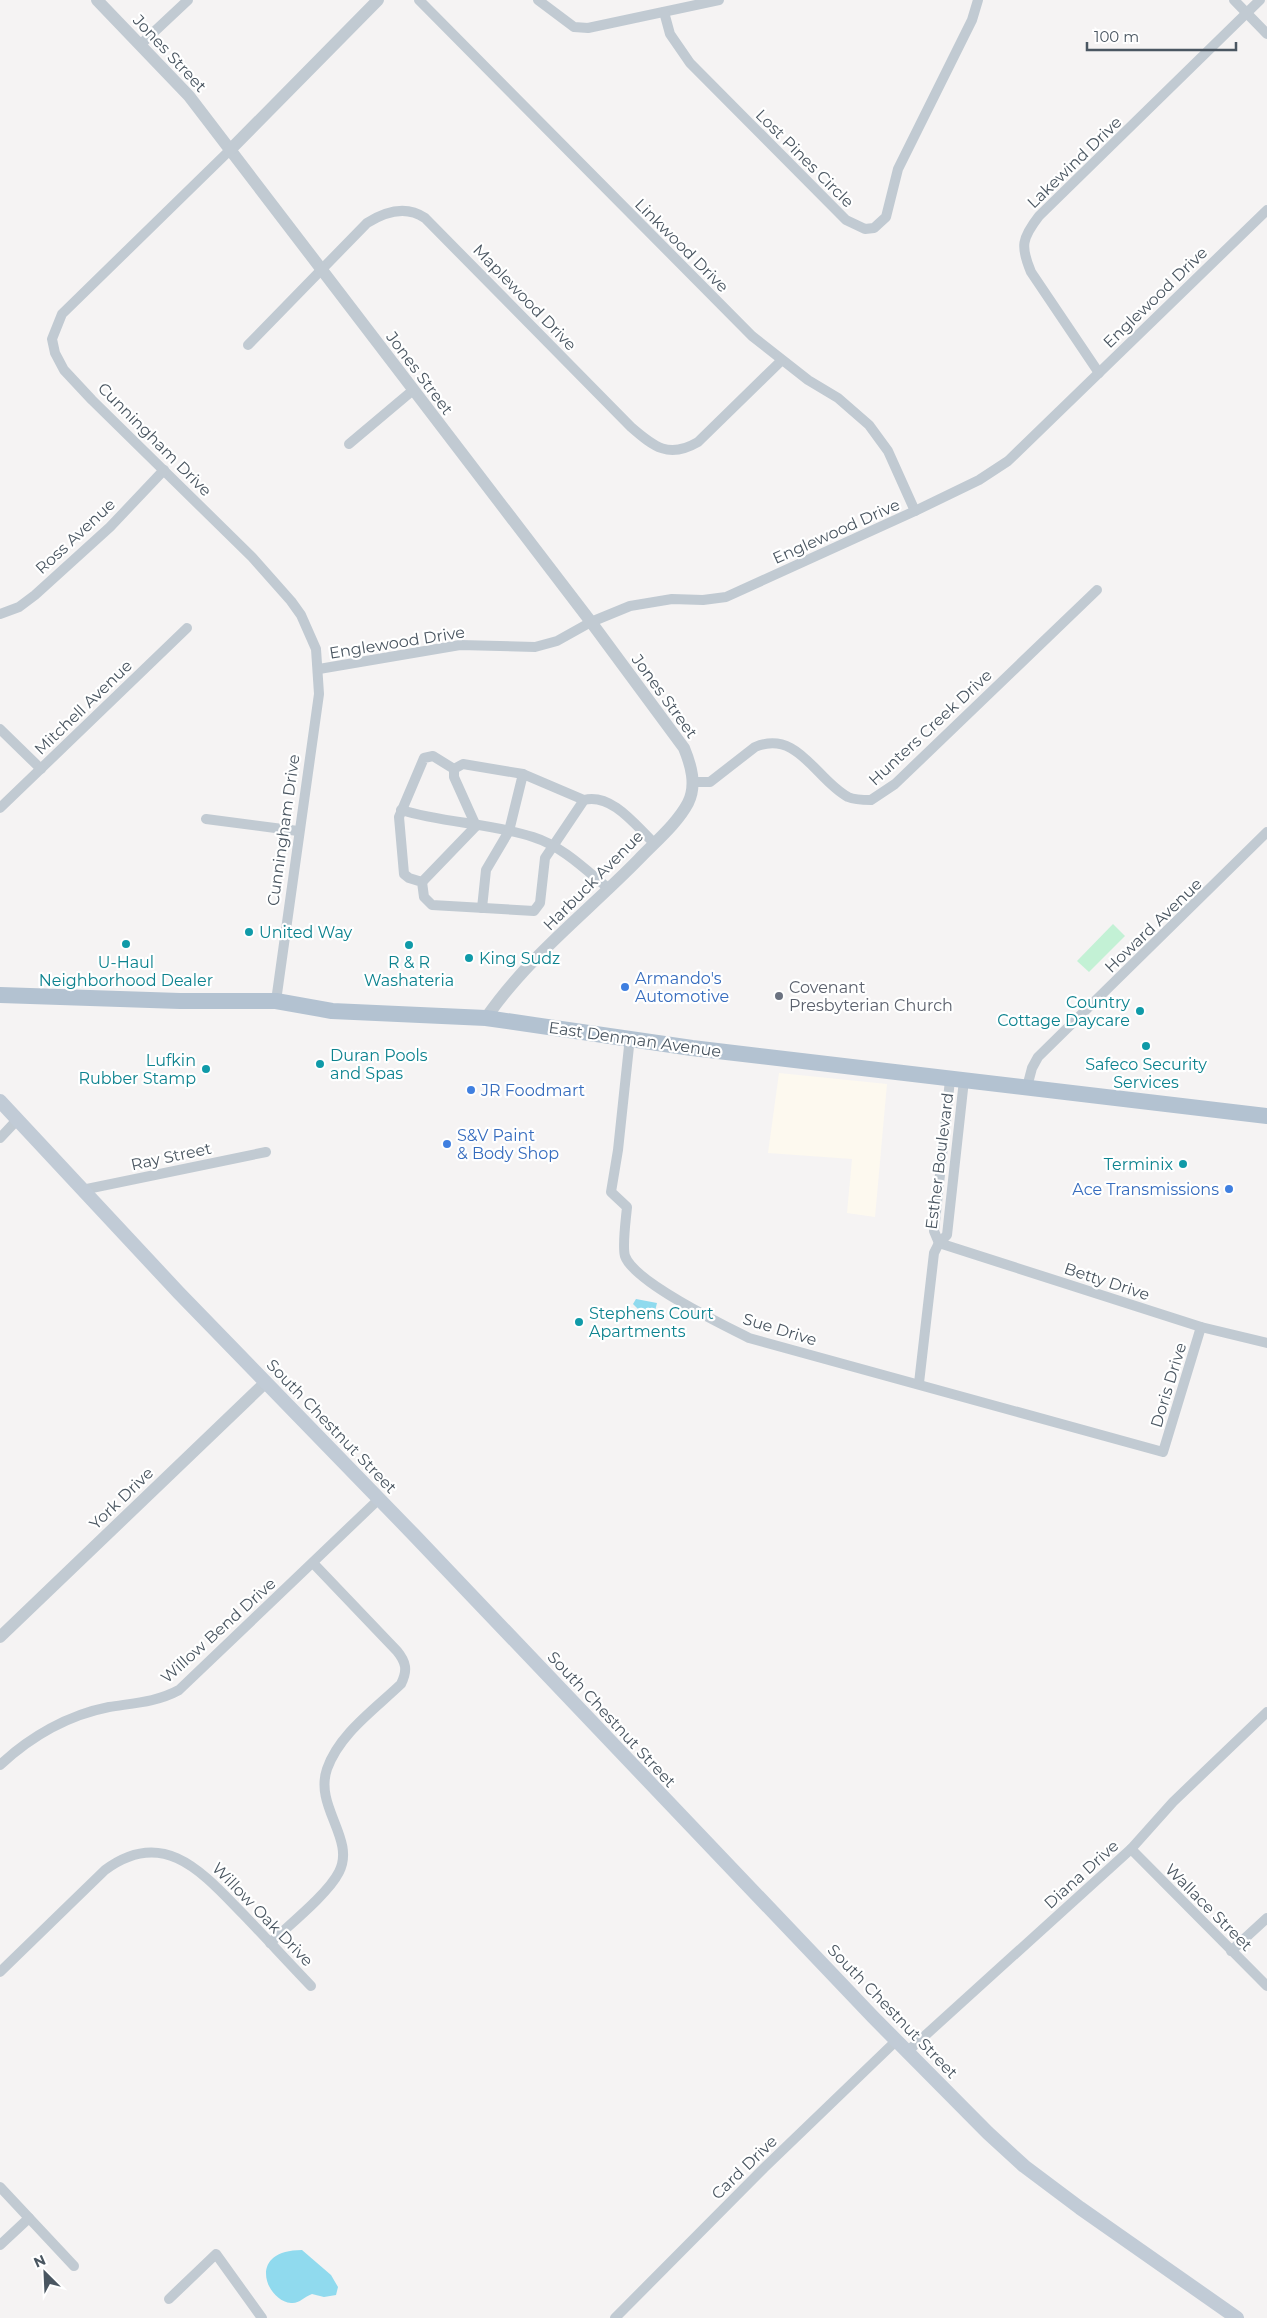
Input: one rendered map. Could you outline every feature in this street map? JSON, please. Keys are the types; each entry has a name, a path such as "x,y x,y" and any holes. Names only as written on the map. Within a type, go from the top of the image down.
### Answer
{"main road":[{"name":"East Denman Avenue","path":"0,995 180,1001 276,1001 332,1011 486,1018 630,1037 692,1048 1267,1116"},
{"name":"South Chestnut Street","path":"0,1101 265,1383 379,1499 684,1820 954,2099 1024,2166 1155,2262 1237,2318"}],"street":[{"name":"Jones Street","path":"97,0 189,96 412,391 591,622 684,748 692,767 692,782"},
{"path":"140,45 188,0"},
{"name":"Cunningham Drive","path":"276,1001 298,831 319,694 319,669 311,634 291,601 252,557 92,400 64,370 55,353 52,339 62,314 230,150 378,0"},
{"name":"Linkwood Drive","path":"418,0 752,336 781,361 838,398 869,425 888,452 915,511"},
{"path":"538,0 574,27 604,26 719,0"},
{"name":"Lost Pines Circle","path":"664,12 670,34 690,63 846,220 864,229 874,228 886,217 898,169 972,20 978,0"},
{"path":"1234,0 1267,34"},
{"name":"Lakewind Drive","path":"1099,373 1031,272 1023,243 1028,231 1039,216 1260,0"},
{"name":"Maplewood Drive","path":"248,345 354,235 380,215 404,210 417,212 450,243 631,427 651,444 664,450 686,449 698,442 781,361"},
{"name":"Englewood Drive","path":"319,669 460,645 535,647 557,641 591,622 630,606 650,602 726,597 915,511 979,480 1008,461 1267,210"},
{"path":"349,444 412,391"},
{"name":"Ross Avenue","path":"0,614 19,607 34,595 110,527 164,470"},
{"name":"Hunters Creek Drive","path":"692,782 710,782 755,747 762,744 780,743 791,746 815,770 848,797 871,800 895,784 1097,590"},
{"name":"Mitchell Avenue","path":"0,808 187,628"},
{"path":"0,729 41,769"},
{"path":"422,882 409,878 402,868 398,824 401,810 424,758 433,756 454,769"},
{"path":"454,769 463,764 523,774 584,800 592,798 616,808 654,843"},
{"path":"454,769 454,777 476,826"},
{"path":"482,908 486,870 509,831 523,774"},
{"name":"Harbuck Avenue","path":"486,1018 501,996 654,843 688,804 692,782"},
{"path":"422,882 424,897 432,905 534,911 539,908 545,858 584,800"},
{"path":"401,810 431,819 509,831 534,837 553,846 574,860 609,889"},
{"path":"206,819 298,831"},
{"path":"422,882 476,826"},
{"name":"Howard Avenue","path":"1027,1087 1032,1068 1038,1057 1267,832"},
{"name":"Sue Drive","path":"630,1037 618,1150 611,1192 627,1207 625,1256 632,1266 662,1290 749,1338 919,1383 1164,1452"},
{"name":"Esther Boulevard","path":"919,1383 934,1254 939,1242 947,1235 957,1080"},
{"path":"0,1138 17,1120"},
{"name":"Ray Street","path":"82,1190 266,1152"},
{"name":"Betty Drive","path":"939,1242 1201,1327 1267,1343"},
{"name":"Doris Drive","path":"1164,1452 1201,1327"},
{"name":"York Drive","path":"0,1637 265,1383"},
{"name":"Willow Bend Drive","path":"0,1765 31,1739 75,1718 107,1708 164,1698 180,1690 379,1499"},
{"path":"270,1943 331,1884 340,1872 343,1852 341,1837 326,1805 324,1789 327,1770 343,1740 401,1684 405,1675 404,1659 312,1563"},
{"name":"Diana Drive","path":"908,2051 1131,1849 1173,1802 1267,1712"},
{"name":"Wallace Street","path":"1131,1849 1267,1986"},
{"name":"Willow Oak Drive","path":"0,1972 105,1870 117,1861 144,1852 160,1852 192,1864 203,1873 311,1986"},
{"path":"1231,1951 1267,1918"},
{"name":"Card Drive","path":"615,2318 736,2195 897,2040"},
{"path":"0,2187 74,2266"},
{"path":"0,2245 29,2218"},
{"path":"168,2299 216,2254 262,2318"}],"shaded area":[{"path":"779,1073 887,1084 875,1217 847,1213 852,1159 768,1153"}],"green space":[{"path":"1113,924 1125,936 1089,972 1077,961"}],"water":[{"path":"636,1299 657,1303 654,1315 639,1310 633,1304"},
{"path":"302,2250 331,2275 338,2287 336,2295 324,2297 312,2294 291,2303 282,2300 274,2294 266,2276 267,2266 273,2258 284,2252"}],"place":[{"name":"United Way","path":"249,932"},
{"name":"U-Haul Neighborhood Dealer","path":"126,944"},
{"name":"R & R Washateria","path":"409,945"},
{"name":"King Sudz","path":"469,958"},
{"name":"Armando's Automotive","path":"625,987"},
{"name":"Covenant Presbyterian Church","path":"779,996"},
{"name":"Country Cottage Daycare","path":"1140,1011"},
{"name":"Safeco Security Services","path":"1146,1046"},
{"name":"Duran Pools and Spas","path":"320,1064"},
{"name":"Lufkin Rubber Stamp","path":"206,1069"},
{"name":"JR Foodmart","path":"471,1090"},
{"name":"S&V Paint & Body Shop","path":"447,1144"},
{"name":"Terminix","path":"1183,1164"},
{"name":"Ace Transmissions","path":"1229,1189"},
{"name":"Stephens Court Apartments","path":"579,1322"}]}
